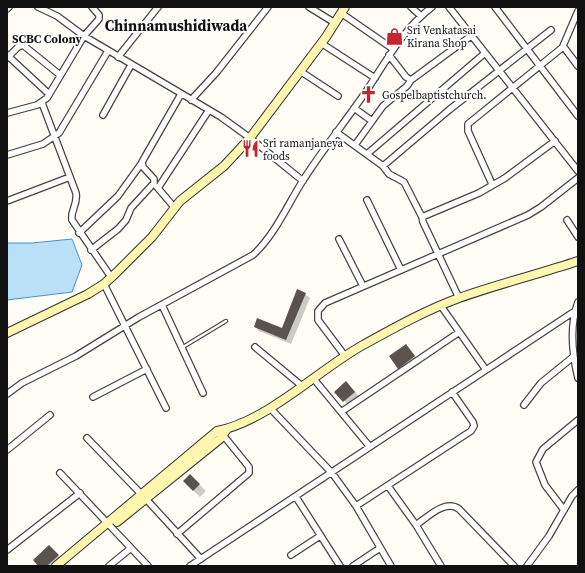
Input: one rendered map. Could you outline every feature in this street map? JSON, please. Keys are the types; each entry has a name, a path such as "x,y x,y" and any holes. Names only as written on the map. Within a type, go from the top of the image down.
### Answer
{"street":[{"path":"38,7 57,16 84,36 108,51 209,110 250,138 303,180"},
{"path":"7,113 42,103 84,36 99,17 92,7"},
{"path":"118,57 158,7"},
{"path":"191,100 216,73 268,7"},
{"path":"309,7 335,22"},
{"path":"411,7 420,16"},
{"path":"7,394 22,383 60,365 162,305 253,255 267,240 303,180 354,108 393,49 420,16 432,7"},
{"path":"449,7 578,171"},
{"path":"495,7 578,116"},
{"path":"7,333 82,297 104,284 152,237 174,207 224,166 250,138 321,43 343,10 393,49"},
{"path":"578,11 569,33 563,42 563,47 578,66"},
{"path":"384,166 526,48 551,30"},
{"path":"355,145 383,106 407,86 411,80 471,36"},
{"path":"321,43 374,78"},
{"path":"49,94 7,57 18,47 23,45 60,75"},
{"path":"492,184 467,126 563,47"},
{"path":"7,155 44,144 55,137 69,118 108,51"},
{"path":"367,154 485,53"},
{"path":"389,55 406,77 411,80"},
{"path":"103,115 131,65"},
{"path":"300,71 338,96"},
{"path":"79,233 118,196 141,164 181,94"},
{"path":"42,103 77,198 72,220 79,233 111,277"},
{"path":"354,108 372,121"},
{"path":"92,250 118,229 127,218 131,208 156,186 209,110"},
{"path":"336,132 384,166 389,174 404,182 422,217 459,298"},
{"path":"422,217 479,193 492,184 505,178 555,141"},
{"path":"141,164 153,177 156,186 174,207"},
{"path":"7,201 70,177"},
{"path":"345,356 318,320 317,315 325,303 528,215 541,207 578,178"},
{"path":"367,200 401,270"},
{"path":"567,220 578,237"},
{"path":"340,239 363,286"},
{"path":"64,566 217,431 225,432 270,408 345,356 441,306 459,298 578,261"},
{"path":"104,284 166,408"},
{"path":"578,302 572,332 573,356 578,378"},
{"path":"162,305 203,393"},
{"path":"441,306 458,333 486,370"},
{"path":"190,566 575,311"},
{"path":"341,412 458,333"},
{"path":"255,347 302,386"},
{"path":"524,405 541,382 573,356"},
{"path":"93,398 147,369"},
{"path":"313,378 370,448"},
{"path":"356,506 471,431 474,426 473,422 452,392"},
{"path":"270,408 332,473 356,506 391,566"},
{"path":"7,450 50,415"},
{"path":"564,510 545,485 536,462 543,449 578,420"},
{"path":"177,534 249,473 249,467 225,432"},
{"path":"87,438 144,496 201,560"},
{"path":"60,473 148,566"},
{"path":"388,486 416,525 441,566"},
{"path":"528,566 572,496 578,490"},
{"path":"7,550 80,493"},
{"path":"296,497 340,566"},
{"path":"416,525 444,506 454,505 514,566"},
{"path":"56,566 110,525"},
{"path":"291,555 320,536"},
{"path":"109,566 131,548"},
{"path":"353,566 380,548"}],"lane":[{"path":"182,347 226,321"}],"water":[{"path":"72,239 82,265 72,292 7,300 7,243 32,243"}],"building":[{"path":"297,289 306,293 286,340 254,327 257,318 282,328"},
{"path":"406,344 415,356 398,369 389,356"},
{"path":"346,381 355,392 343,402 334,392"},
{"path":"190,474 200,484 193,491 183,481"},
{"path":"49,545 59,555 47,566 38,566 33,560"}],"place":[{"name":"Sri Venkatasai Kirana Shop","path":"394,36"},
{"name":"Gospelbaptistchurch.","path":"369,95"},
{"name":"Sri ramanjaneya foods","path":"250,149"}],"district":[{"name":"Chinnamushidiwada","path":"176,26"},
{"name":"SCBC Colony","path":"47,39"}]}
